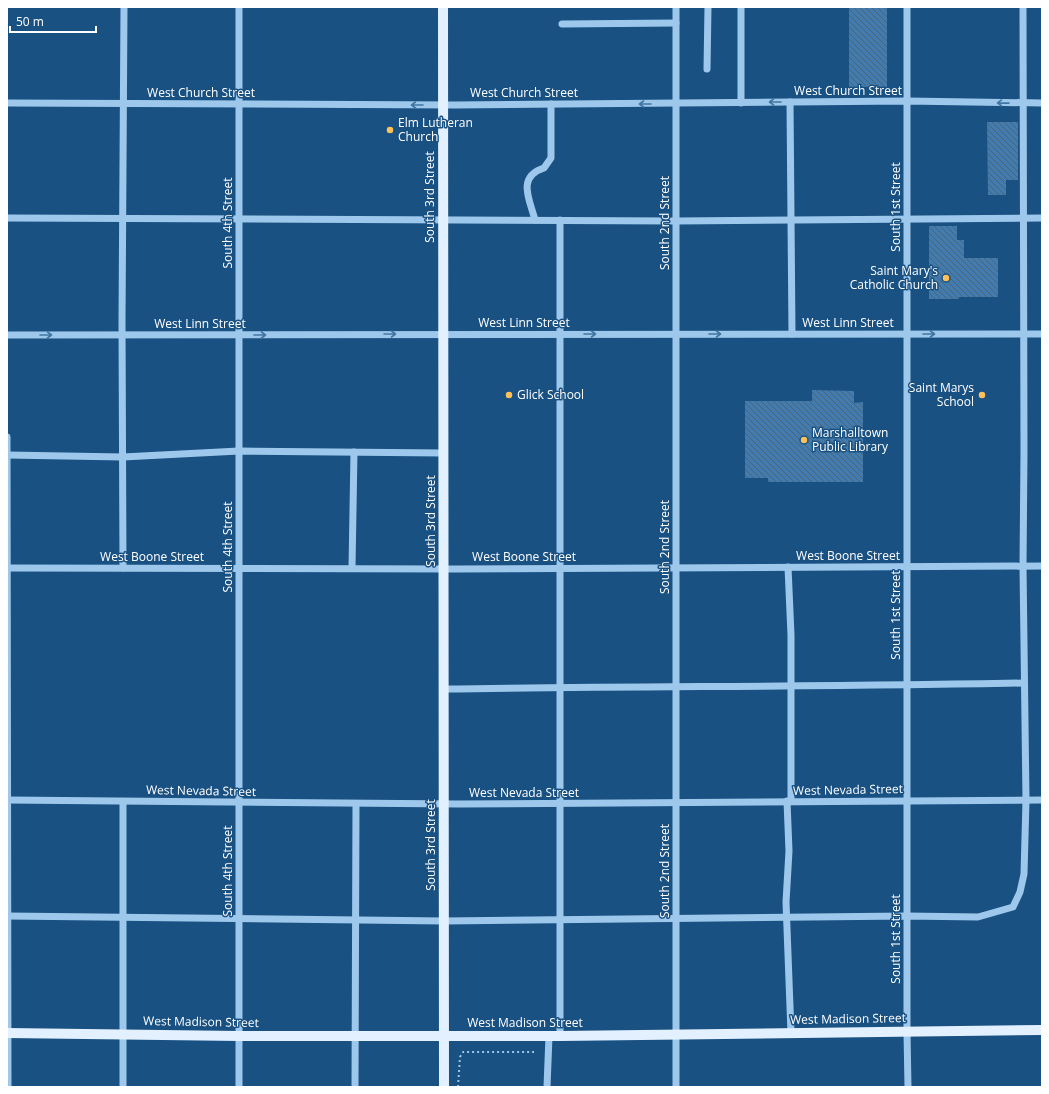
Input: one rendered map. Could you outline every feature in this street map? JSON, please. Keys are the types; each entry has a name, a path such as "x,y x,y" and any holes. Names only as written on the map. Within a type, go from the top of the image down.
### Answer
{"main road":[{"name":"South 3rd Street","path":"443,7 444,1087"},
{"name":"West Madison Street","path":"7,1033 239,1036 560,1036 1042,1030"}],"street":[{"path":"123,568 122,335 124,7"},
{"name":"South 4th Street","path":"239,7 239,1087"},
{"name":"South 2nd Street","path":"676,7 676,1087"},
{"path":"707,69 708,7"},
{"path":"741,7 741,103"},
{"name":"South 1st Street","path":"907,7 908,1087"},
{"path":"7,916 444,921 907,916 978,917 1013,906 1020,892 1024,874 1026,800 1022,566 1023,7"},
{"path":"562,24 676,23"},
{"name":"West Church Street","path":"7,103 551,104 907,101 1042,103"},
{"path":"790,102 792,334"},
{"path":"535,220 526,184 530,175 544,168 551,158 551,104"},
{"path":"7,218 676,221 1042,218"},
{"path":"560,220 560,1036"},
{"name":"West Linn Street","path":"7,335 1042,334"},
{"path":"7,437 8,1087"},
{"path":"7,455 122,457 239,451 444,453"},
{"path":"352,568 354,452"},
{"name":"West Boone Street","path":"7,568 676,568 1042,566"},
{"path":"788,567 792,686 789,851 786,902 788,917 791,1033"},
{"path":"444,689 1024,683"},
{"name":"West Nevada Street","path":"7,800 356,804 1042,800"},
{"path":"123,802 123,1087"},
{"path":"355,1087 356,804"},
{"path":"547,1087 549,1036"}],"path":[{"path":"458,1087 460,1057 463,1052 534,1052"}],"building":[{"path":"849,7 887,7 887,87 849,87"},
{"path":"987,122 1018,122 1018,180 1006,180 1006,195 988,195"},
{"path":"929,226 957,226 957,240 964,240 964,258 998,258 998,297 929,299"},
{"name":"Marshalltown Public Library","path":"812,390 854,391 854,403 863,402 863,482 768,482 768,478 745,478 745,401 812,401"}],"place":[{"name":"Elm Lutheran Church","path":"390,130"},
{"name":"Saint Mary's Catholic Church","path":"946,278"},
{"name":"Glick School","path":"509,395"},
{"name":"Saint Marys School","path":"982,395"},
{"name":"Marshalltown Public Library","path":"804,440"}]}
